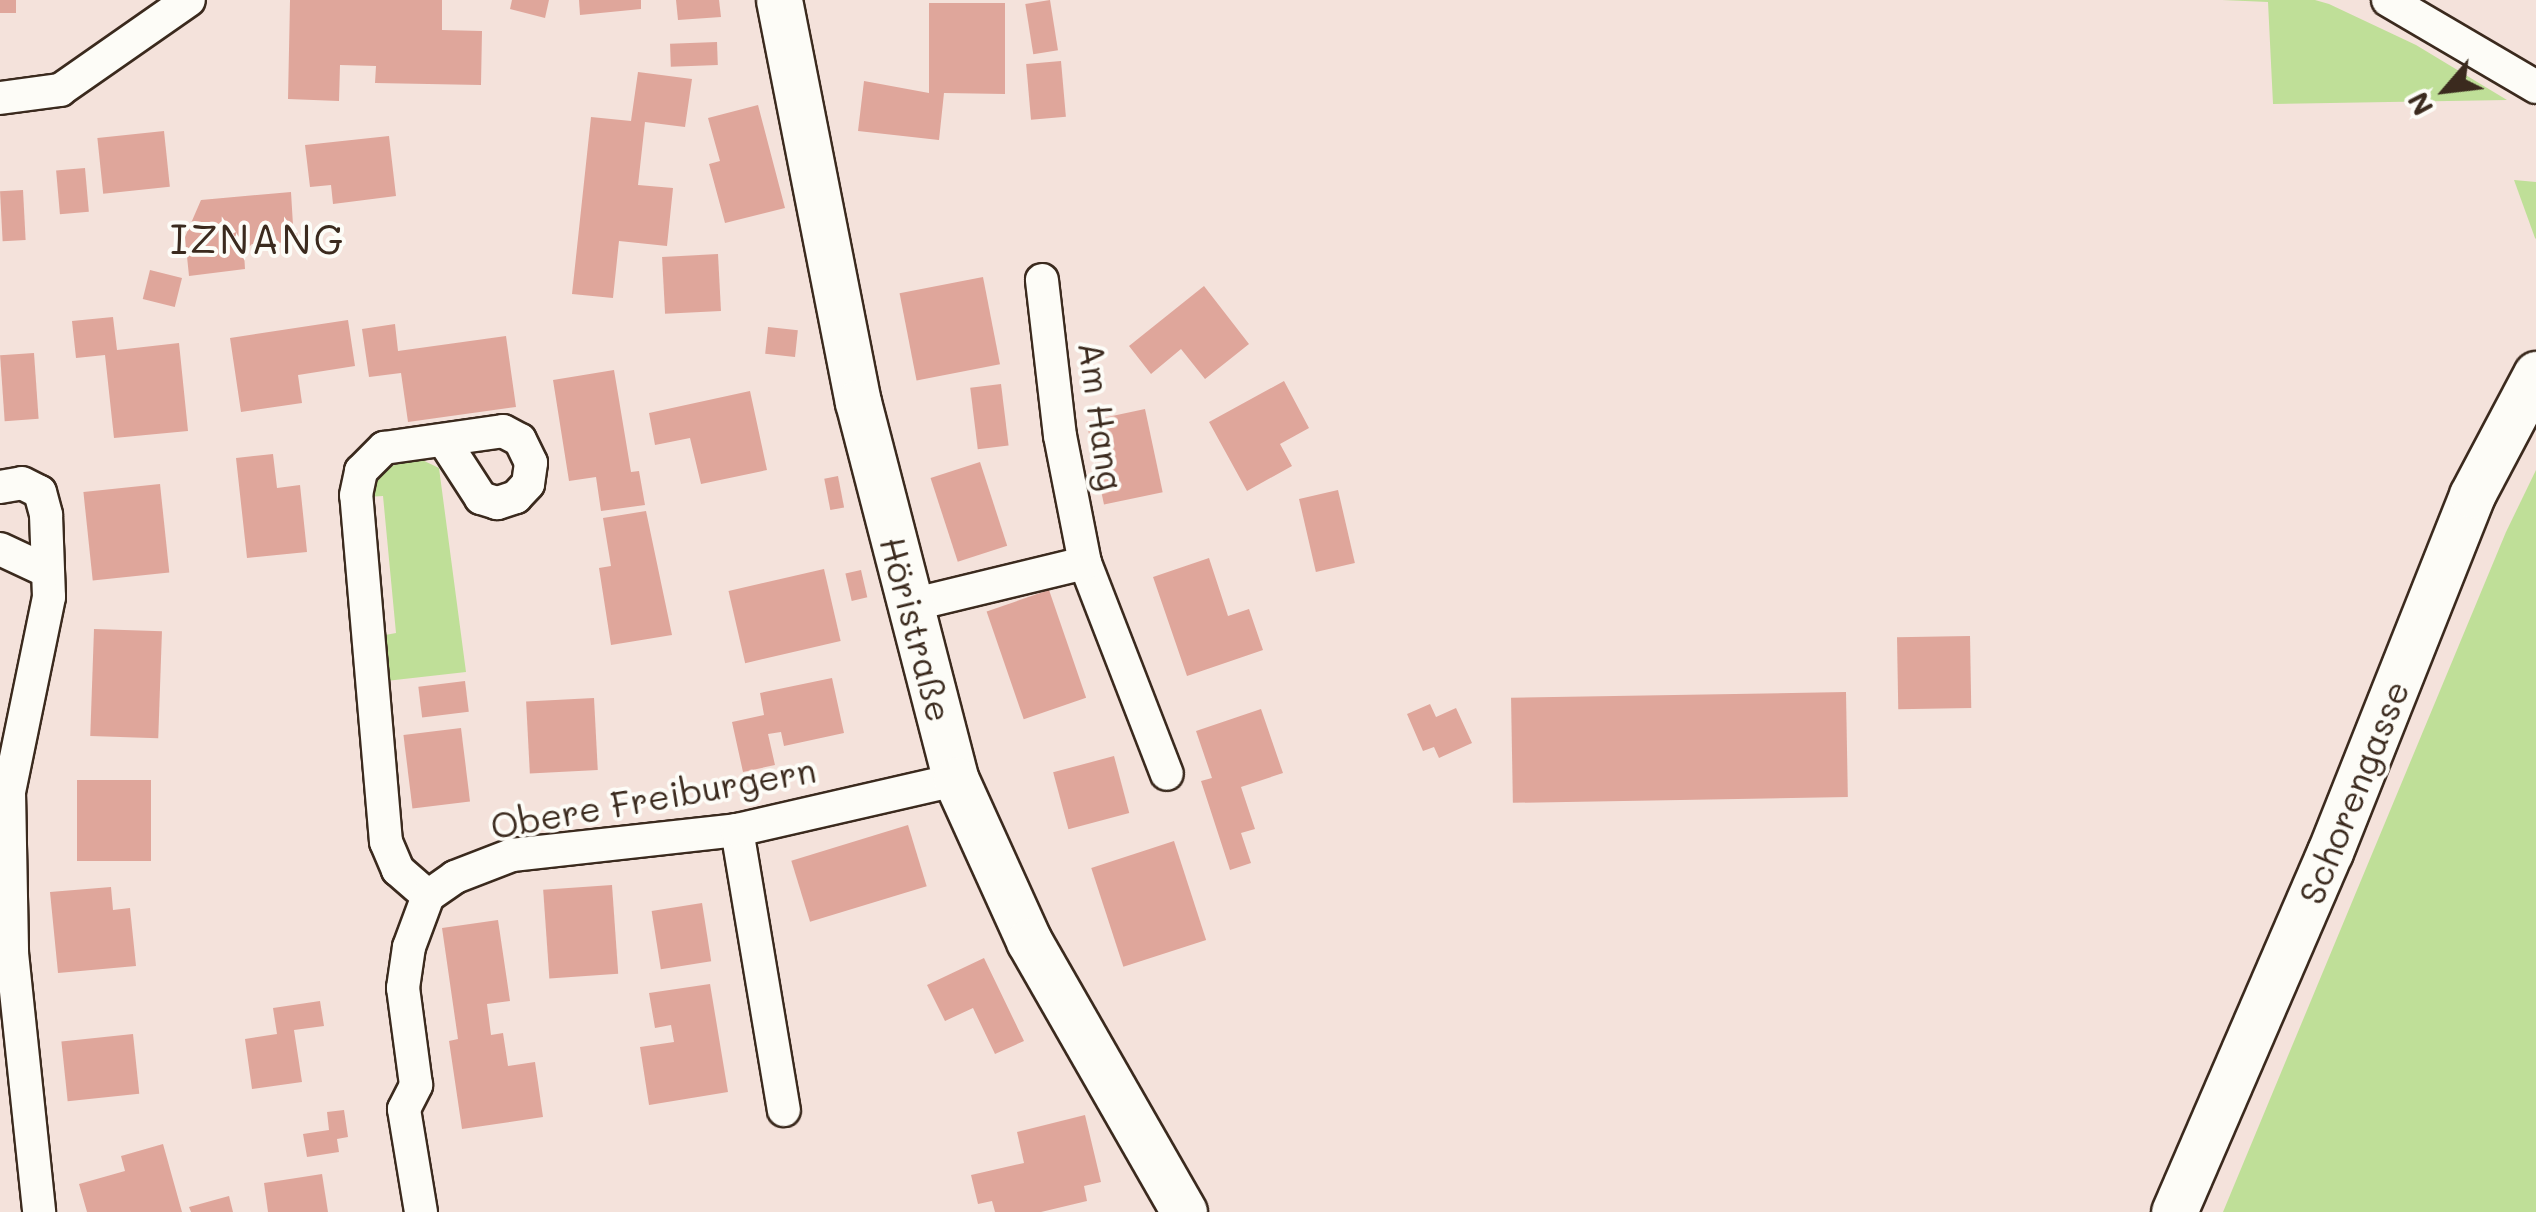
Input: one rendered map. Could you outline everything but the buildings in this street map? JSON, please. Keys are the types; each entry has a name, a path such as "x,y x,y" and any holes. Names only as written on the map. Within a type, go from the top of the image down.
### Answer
{"main road":[{"name":"Höristraße","path":"779,0 858,402 956,780 1028,942 1184,1212"},
{"name":"Schorengasse","path":"2174,1212 2330,852 2472,495 2536,374"}],"street":[{"path":"0,98 60,90 190,0"},
{"path":"2388,0 2536,88"},
{"name":"Am Hang","path":"1042,280 1060,436 1084,563 1167,774"},
{"path":"421,1212 404,1109 416,1085 403,988 409,947 428,896 398,870 386,842 356,494 361,471 384,448 446,444"},
{"path":"0,487 22,483 40,492 49,597 4,792 12,952 39,1212"},
{"path":"0,549 47,570"},
{"path":"910,604 1084,563"},
{"name":"Obere Freiburgern","path":"428,896 455,876 512,855 737,830 956,780"},
{"path":"737,830 784,1110"}],"green space":[{"path":"2222,0 2315,0 2329,4 2416,45 2507,100 2273,104 2268,2"},
{"path":"2514,180 2536,182 2536,239 2535,238"},
{"path":"416,457 439,468 466,672 386,681 380,636 396,633 383,496 366,497 379,471"},
{"path":"2536,470 2536,1212 2223,1212 2506,532"}],"district":[{"name":"IZNANG","path":"258,238"}]}
